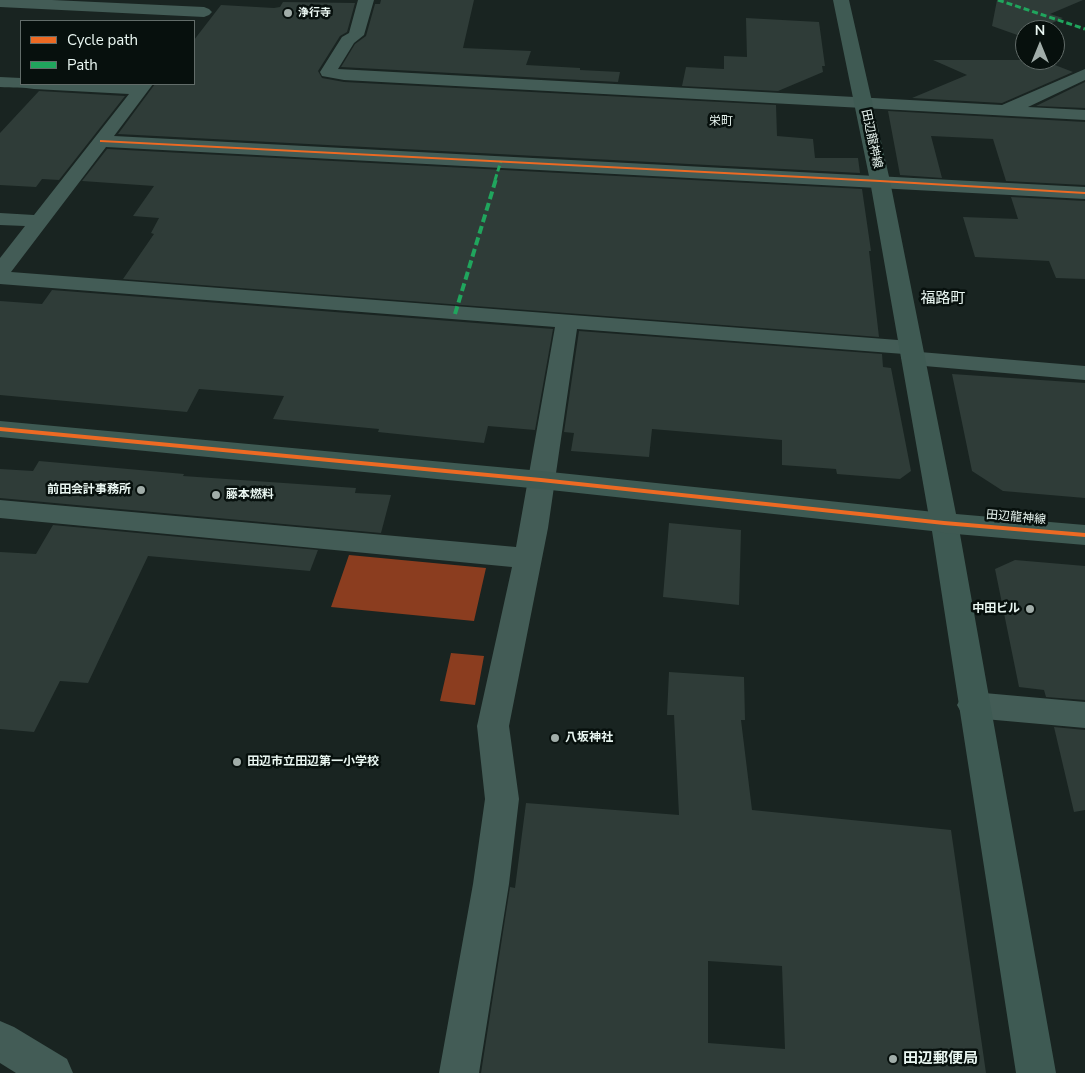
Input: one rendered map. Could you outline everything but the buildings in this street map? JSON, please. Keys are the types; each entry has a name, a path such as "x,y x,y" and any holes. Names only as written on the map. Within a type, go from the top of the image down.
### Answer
{"main road":[{"name":"田辺龍神線","path":"841,0 880,181 944,523 1085,535"}],"street":[{"path":"195,23 215,0"},
{"path":"366,0 356,35 348,40 328,72 344,75 517,86 1085,115"},
{"path":"0,2 204,12"},
{"path":"1004,110 1085,74"},
{"path":"0,82 20,83"},
{"path":"88,85 143,86"},
{"path":"0,272 143,86"},
{"path":"101,141 1085,193"},
{"path":"0,219 38,221"},
{"path":"0,278 567,322 912,353 1085,373"},
{"path":"459,1073 492,884 502,799 493,726 534,528 540,480 567,322"},
{"path":"0,429 540,480 944,523 1036,1073"},
{"path":"0,509 527,558"},
{"path":"973,705 1085,715"},
{"path":"0,1041 53,1073"}],"shaded area":[{"path":"349,555 486,568 474,621 331,607"},
{"path":"451,653 484,656 475,705 440,701"}],"marked path":[{"path":"998,0 1085,29"},
{"path":"455,314 501,161"}],"cycle path":[{"path":"101,141 1085,193"},
{"path":"0,429 541,480 944,523 1085,535"}],"place":[{"name":"浄行寺","path":"288,13"},
{"name":"前田会計事務所","path":"141,490"},
{"name":"藤本燃料","path":"216,495"},
{"name":"中田ビル","path":"1030,609"},
{"name":"八坂神社","path":"555,738"},
{"name":"田辺市立田辺第一小学校","path":"237,762"},
{"name":"田辺郵便局","path":"893,1059"}],"district":[{"name":"栄町","path":"721,122"},
{"name":"福路町","path":"943,299"}]}
